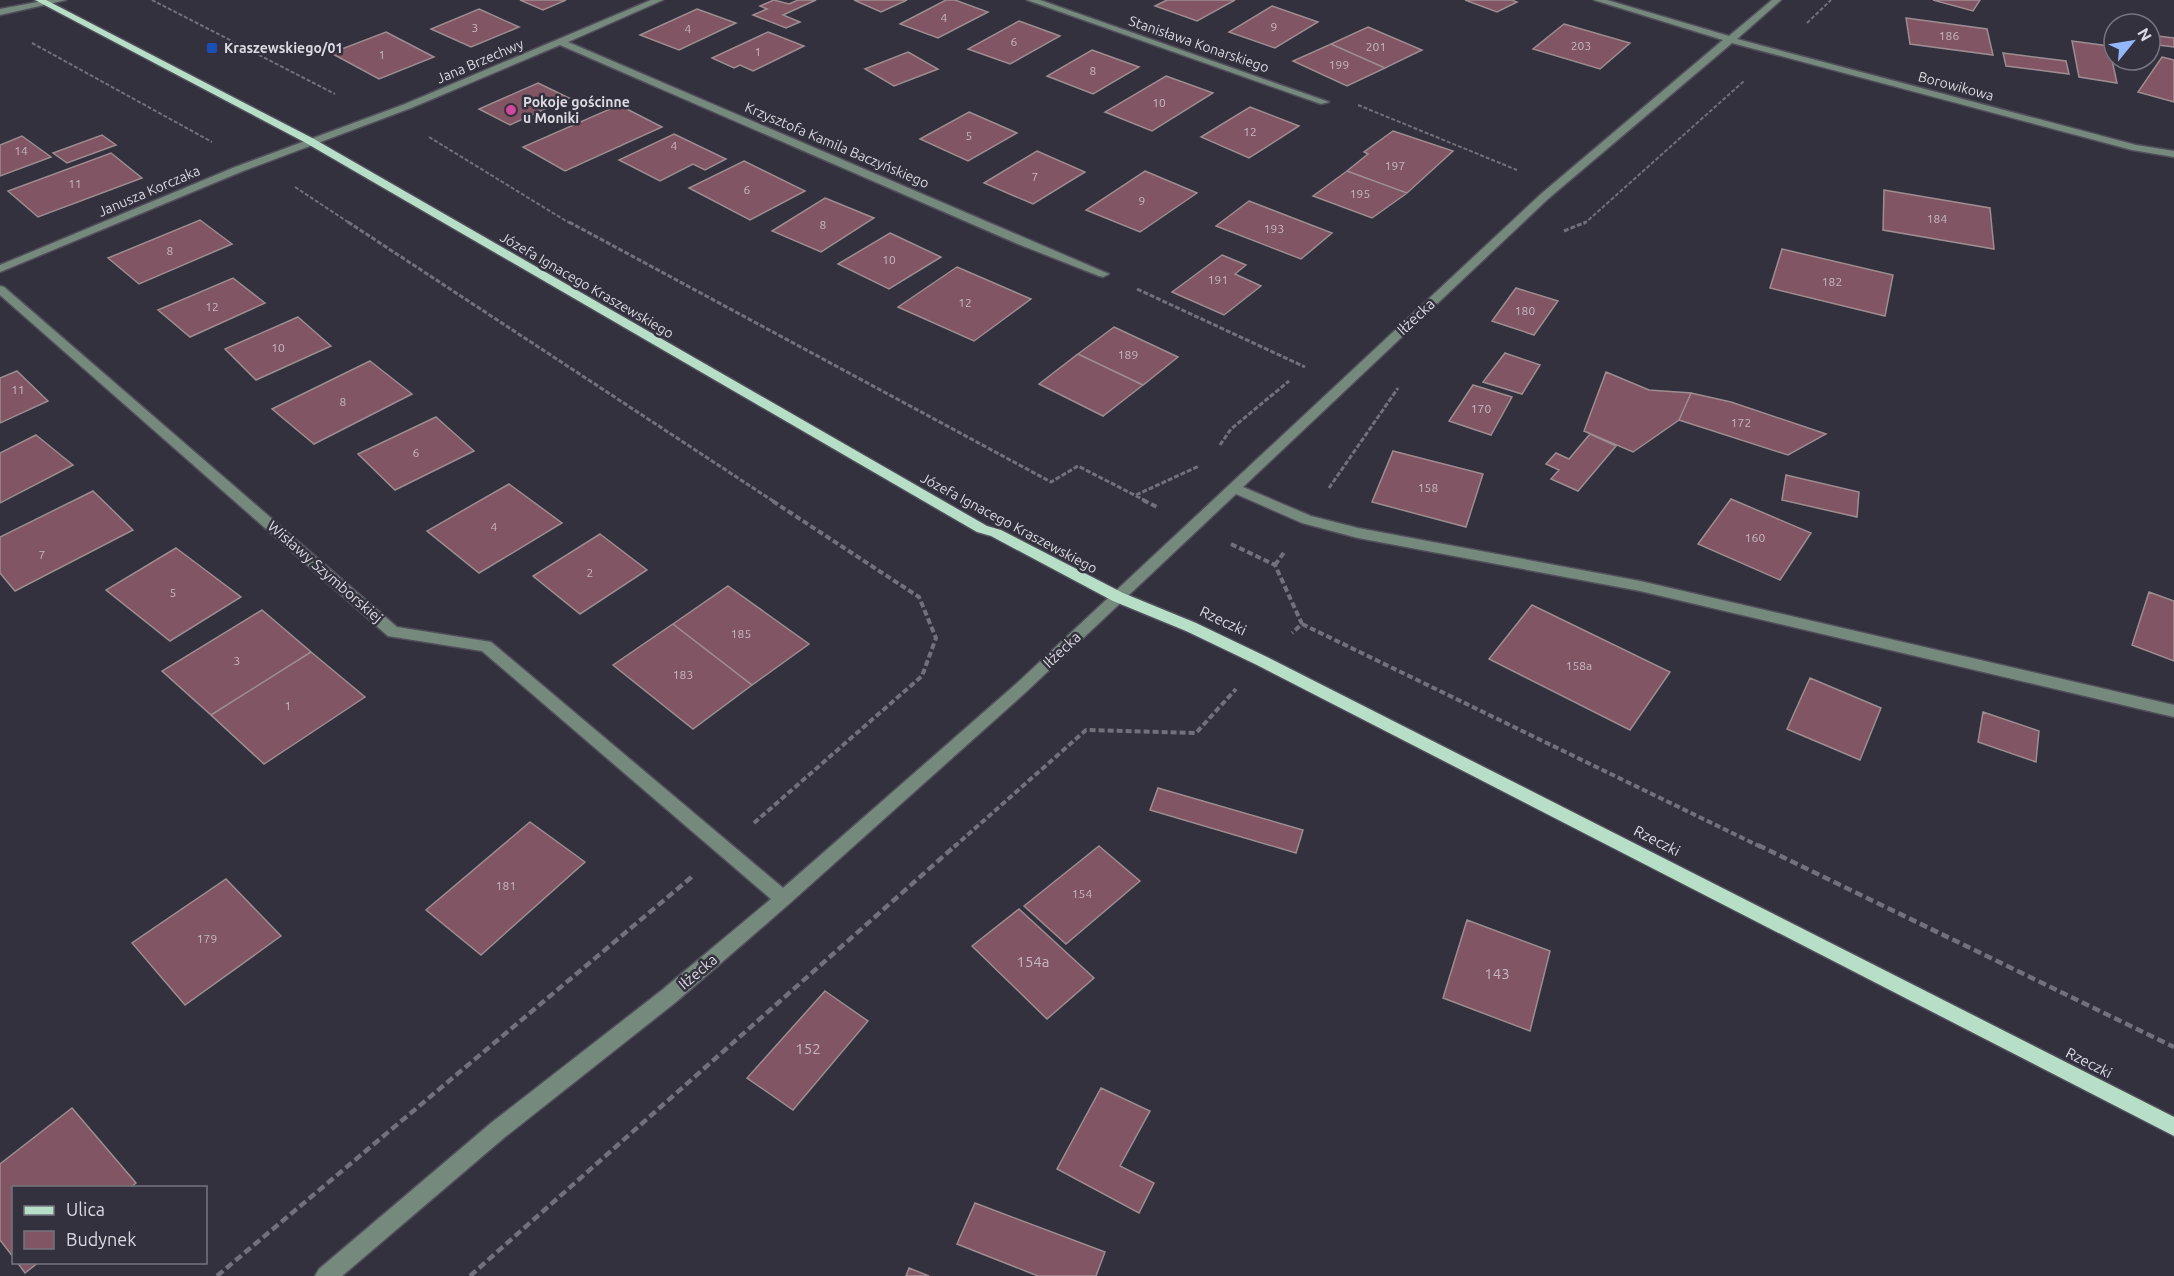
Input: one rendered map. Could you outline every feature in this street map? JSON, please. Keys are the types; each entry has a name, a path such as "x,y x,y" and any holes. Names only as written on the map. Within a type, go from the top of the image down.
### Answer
{"main road":[{"name":"Józefa Ignacego Kraszewskiego","path":"43,2 310,141 982,529 996,533 1118,597"},
{"name":"Rzeczki","path":"1118,597 1191,627 1262,661 2174,1127"}],"street":[{"path":"0,12 62,0"},
{"name":"Jana Brzechwy","path":"310,141 383,115 659,0"},
{"name":"Stanisława Konarskiego","path":"1031,0 1324,102"},
{"name":"Borowikowa","path":"1598,0 1775,52 2136,148 2174,154"},
{"name":"Iłżecka","path":"326,1276 498,1130 669,996 783,899 1013,696 1545,196 1733,40 1777,0"},
{"name":"Krzysztofa Kamila Baczyńskiego","path":"560,42 1022,242 1103,274"},
{"name":"Janusza Korczaka","path":"0,269 310,141"},
{"name":"Wisławy Szymborskiej","path":"0,289 393,632 486,646 726,848 783,899"},
{"path":"1235,489 1307,520 1358,533 1640,586 2174,711"}],"path":[{"path":"152,0 330,92 402,121 548,211 1051,482 1078,466 1193,527 1275,565 1302,624 2174,1047"},
{"path":"1564,231 1584,224 1615,198 1831,0"},
{"path":"27,40 294,186 919,597 936,638 922,676 726,848 217,1276"},
{"path":"1324,102 1363,105 1526,174"},
{"path":"1103,274 1305,367"},
{"path":"1275,565 1398,388"},
{"path":"470,1276 1086,730 1196,733 1262,661 1302,624"}],"building":[{"path":"520,0 566,0 543,10"},
{"path":"774,0 789,4 798,0 816,0 783,15 800,22 786,28 753,15 767,9 760,6"},
{"path":"854,0 907,0 881,12"},
{"path":"946,0 955,0 988,12 938,38 900,24"},
{"path":"1167,0 1235,0 1197,21 1155,6"},
{"path":"1465,0 1512,0 1517,2 1497,12"},
{"path":"1933,0 1980,0 1973,11"},
{"path":"1272,6 1318,22 1275,48 1229,32"},
{"path":"479,9 519,27 471,47 431,29"},
{"path":"697,9 736,23 679,50 640,35"},
{"path":"1906,18 1987,29 1993,55 1910,44"},
{"path":"1019,21 1060,36 1010,64 968,49"},
{"path":"1564,24 1630,43 1600,69 1533,49"},
{"path":"1368,27 1422,50 1385,68 1331,44"},
{"path":"386,32 434,57 379,79 331,53"},
{"path":"768,32 804,46 753,71 740,65 734,68 712,58"},
{"path":"2162,36 2174,38 2174,47 2162,46"},
{"path":"2072,41 2102,45 2102,72 2115,72 2117,83 2079,77"},
{"path":"1331,44 1385,68 1347,86 1293,61"},
{"path":"1092,50 1139,67 1093,94 1047,76"},
{"path":"908,52 938,69 894,86 865,69"},
{"path":"2003,53 2066,61 2069,74 2006,66"},
{"path":"2162,57 2174,60 2174,102 2138,92 2152,72 2162,72"},
{"path":"1166,76 1213,93 1152,131 1105,112"},
{"path":"538,83 569,98 510,125 479,109"},
{"path":"619,105 662,127 565,171 523,147"},
{"path":"1250,107 1299,126 1249,158 1201,137"},
{"path":"969,112 1017,133 968,161 920,139"},
{"path":"1393,131 1453,151 1407,193 1347,171 1368,154 1364,152"},
{"path":"674,134 726,159 705,170 693,164 660,181 619,160"},
{"path":"102,135 116,145 67,163 53,153"},
{"path":"22,136 51,157 0,176 0,145"},
{"path":"1037,151 1085,172 1033,204 984,183"},
{"path":"111,153 142,178 38,217 8,191"},
{"path":"744,161 805,191 750,220 689,188"},
{"path":"1145,171 1197,193 1140,232 1086,210"},
{"path":"1347,171 1407,193 1372,218 1313,196"},
{"path":"1884,190 1990,208 1994,249 1883,230"},
{"path":"825,198 874,218 821,252 772,231"},
{"path":"1249,201 1332,233 1301,259 1216,226"},
{"path":"200,220 232,244 139,284 108,258"},
{"path":"890,233 941,257 889,289 838,264"},
{"path":"1782,249 1893,275 1885,316 1770,288"},
{"path":"1222,255 1246,265 1235,274 1261,286 1224,315 1172,292"},
{"path":"957,267 1031,299 974,341 898,307"},
{"path":"233,278 265,303 190,337 158,310"},
{"path":"1516,288 1558,301 1534,335 1492,321"},
{"path":"298,317 331,346 256,380 225,349"},
{"path":"1114,327 1178,357 1143,385 1078,354"},
{"path":"1505,353 1540,365 1522,394 1483,382"},
{"path":"1078,354 1143,385 1103,416 1039,384"},
{"path":"370,361 412,394 314,444 272,409"},
{"path":"17,371 48,401 0,423 0,378"},
{"path":"1606,372 1649,390 1691,393 1679,420 1633,452 1584,431"},
{"path":"1473,385 1512,397 1491,435 1449,421"},
{"path":"1691,393 1731,402 1826,434 1788,455 1679,420"},
{"path":"436,417 474,451 395,490 358,454"},
{"path":"1590,434 1616,446 1578,491 1551,479 1559,470 1546,464 1556,453 1569,459"},
{"path":"36,435 73,465 0,503 0,453"},
{"path":"1393,451 1483,474 1466,527 1372,502"},
{"path":"1786,475 1859,492 1857,517 1782,500"},
{"path":"509,484 562,523 479,573 427,531"},
{"path":"93,491 133,530 15,591 0,573 0,537"},
{"path":"1731,499 1811,533 1780,580 1698,544"},
{"path":"600,534 647,570 580,614 533,576"},
{"path":"176,548 241,597 170,641 106,590"},
{"path":"728,586 809,644 752,685 673,624"},
{"path":"2149,592 2174,601 2174,661 2132,645"},
{"path":"1532,605 1670,672 1630,730 1489,659"},
{"path":"262,610 311,652 211,715 162,671"},
{"path":"673,624 752,685 693,729 613,665"},
{"path":"311,652 365,697 264,764 211,715"},
{"path":"1810,678 1881,708 1860,760 1787,729"},
{"path":"1983,712 2039,731 2036,762 1978,742"},
{"path":"1158,788 1303,830 1296,853 1150,810"},
{"path":"530,822 585,862 481,955 426,910"},
{"path":"1099,846 1140,881 1066,944 1024,906"},
{"path":"226,879 281,936 185,1005 132,943"},
{"path":"1019,909 1094,978 1047,1019 972,946"},
{"path":"1467,920 1550,951 1530,1031 1443,998"},
{"path":"825,991 868,1021 793,1110 747,1078"},
{"path":"1101,1088 1150,1111 1120,1166 1154,1183 1139,1213 1057,1169"},
{"path":"72,1108 136,1183 132,1186 12,1186 12,1255 0,1240 0,1164"},
{"path":"975,1203 1105,1252 1096,1276 1038,1276 957,1244"},
{"path":"18,1264 36,1264 25,1273"},
{"path":"909,1268 929,1276 906,1276"}],"place":[{"name":"Kraszewskiego/01","path":"212,48"},
{"name":"Pokoje gościnne u Moniki","path":"511,110"}]}
